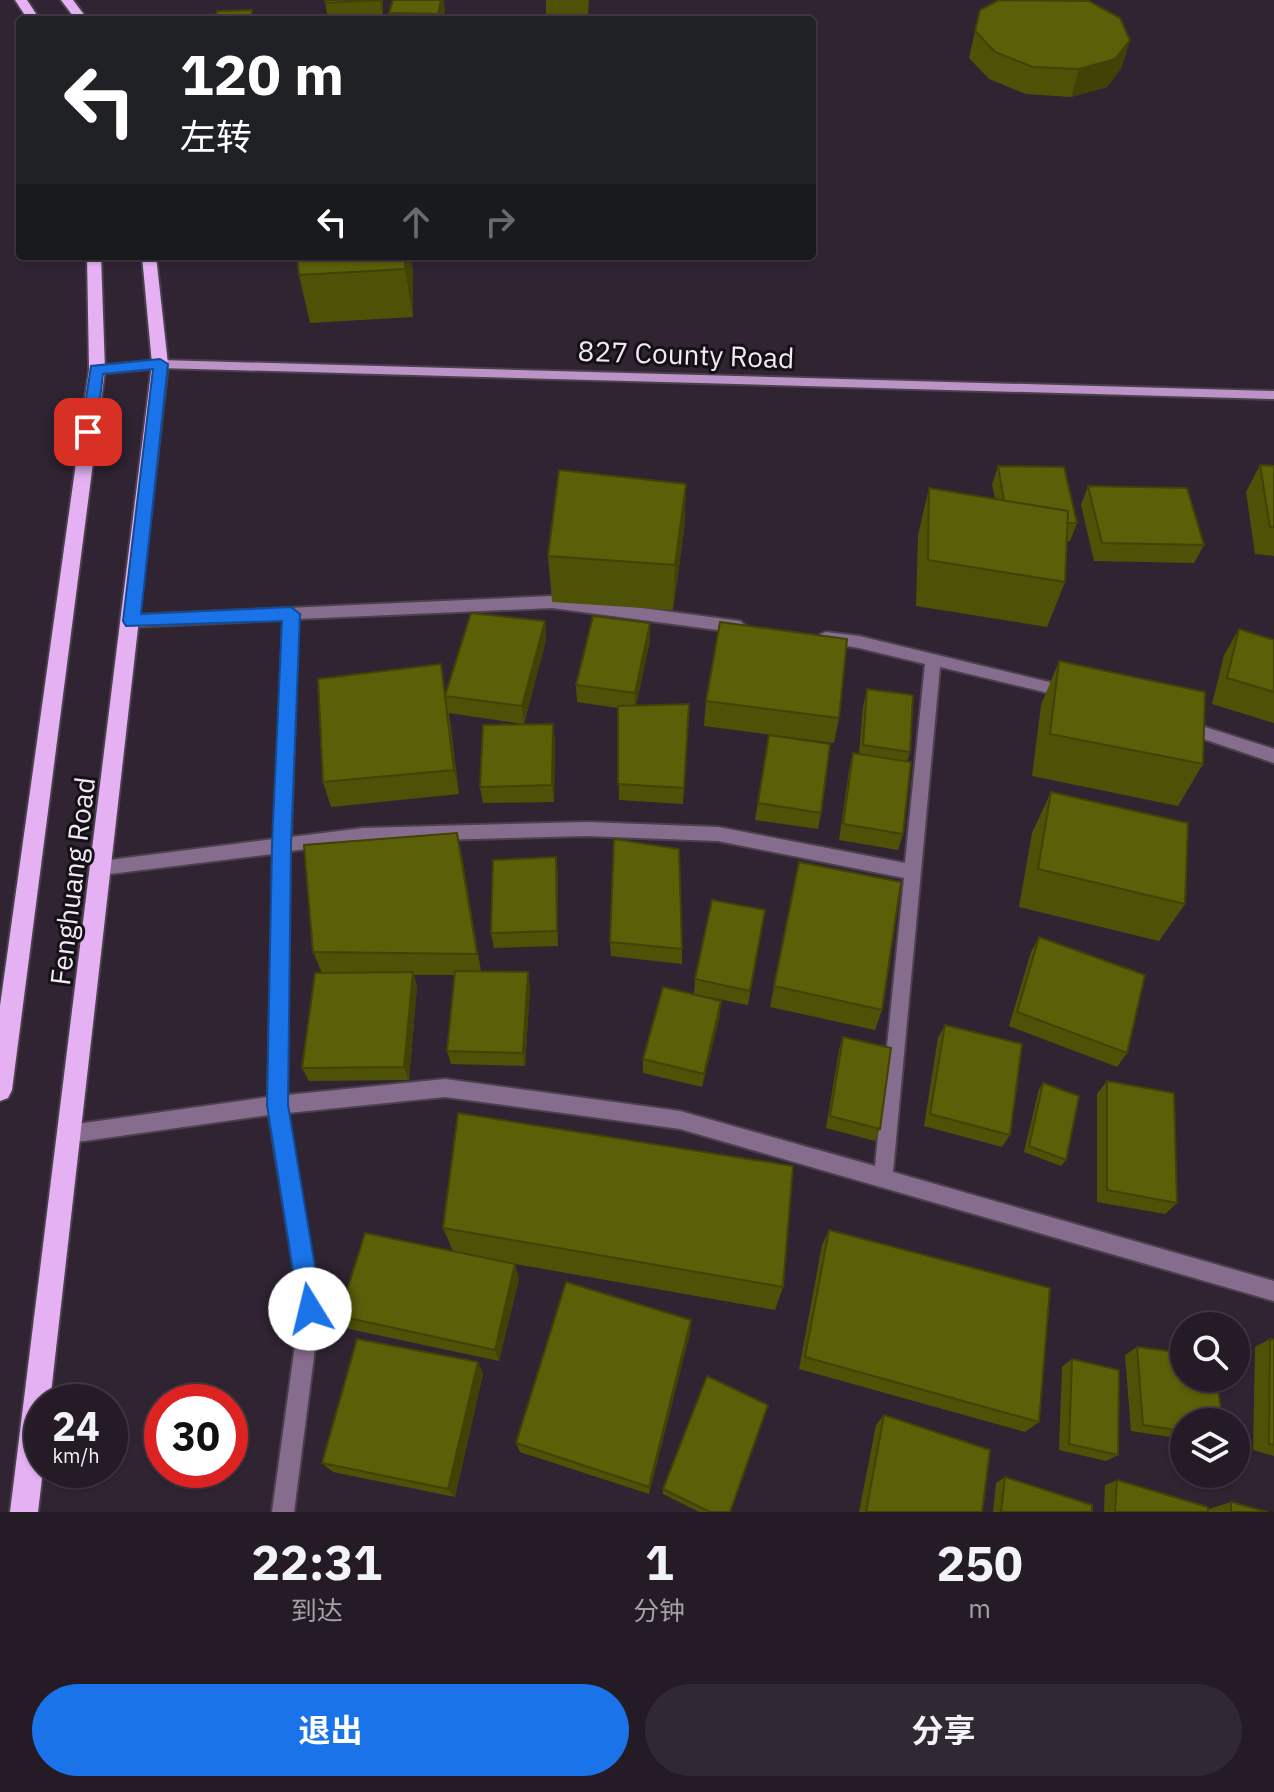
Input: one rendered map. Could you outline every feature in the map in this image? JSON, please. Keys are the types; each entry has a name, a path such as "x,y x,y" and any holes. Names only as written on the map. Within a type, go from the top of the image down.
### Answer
{"main road":[{"name":"Fenghuang Road","path":"1,1085 97,370 94,260"},
{"name":"Fenghuang Road","path":"24,1512 132,621 160,364 149,260"},
{"name":"827 County Road","path":"97,370 160,364 1274,395"}],"street":[{"path":"132,621 552,602 751,628"},
{"path":"283,1512 310,1309 277,1105 282,845 291,614"},
{"path":"813,636 859,642 1084,695"},
{"path":"883,1179 933,660"},
{"path":"1173,722 1274,756"},
{"path":"102,868 363,835 587,829 718,834 913,872"},
{"path":"70,1134 277,1105 445,1088 680,1120 1274,1291"}],"building":[{"path":"325,0 380,0 325,3"},
{"path":"393,0 441,0 438,14 389,13"},
{"path":"999,0 1089,1 1120,18 1130,40 1115,59 1079,69 1033,67 995,52 975,31 980,10"},
{"path":"252,10 251,16 216,16 217,11"},
{"path":"297,260 405,260 405,269 299,275"},
{"path":"1260,465 1274,466 1274,527 1270,527"},
{"path":"998,466 1064,467 1077,523 1067,523 1068,511 1004,501"},
{"path":"559,470 686,484 675,565 548,556"},
{"path":"1088,486 1187,488 1204,545 1102,543"},
{"path":"929,488 1068,511 1065,582 928,560"},
{"path":"471,613 545,621 522,706 445,696"},
{"path":"593,616 650,623 635,693 576,685"},
{"path":"720,622 847,639 839,718 706,701"},
{"path":"1239,629 1274,640 1274,692 1227,678"},
{"path":"1059,661 1205,692 1203,764 1050,734"},
{"path":"441,664 454,770 323,782 318,679"},
{"path":"867,689 913,695 910,752 863,745"},
{"path":"689,704 684,788 618,784 618,706"},
{"path":"553,724 552,785 480,787 483,725"},
{"path":"769,735 830,744 821,813 758,803"},
{"path":"853,753 911,762 903,834 843,824"},
{"path":"1051,792 1188,823 1185,904 1038,869"},
{"path":"457,833 477,954 313,952 304,845"},
{"path":"614,839 679,849 682,949 610,942"},
{"path":"556,857 557,931 491,933 493,860"},
{"path":"799,862 901,882 882,1010 774,986"},
{"path":"712,900 765,910 750,991 695,979"},
{"path":"1039,937 1145,975 1127,1053 1017,1012"},
{"path":"455,971 528,972 523,1053 447,1051"},
{"path":"413,972 404,1067 302,1068 315,973"},
{"path":"663,987 721,1001 704,1074 643,1059"},
{"path":"945,1025 1022,1044 1010,1135 930,1114"},
{"path":"843,1037 891,1048 880,1129 830,1116"},
{"path":"1107,1081 1174,1093 1177,1203 1107,1190"},
{"path":"1043,1083 1079,1096 1066,1160 1029,1146"},
{"path":"458,1113 793,1166 783,1287 443,1228"},
{"path":"829,1230 1050,1288 1039,1422 805,1357"},
{"path":"365,1233 515,1264 495,1350 339,1316"},
{"path":"566,1282 691,1320 649,1487 516,1443"},
{"path":"357,1339 478,1362 448,1489 322,1463"},
{"path":"1270,1339 1274,1340 1274,1445 1269,1444"},
{"path":"1137,1347 1170,1351 1170,1392 1219,1392 1220,1408 1170,1408 1170,1429 1143,1425"},
{"path":"1072,1359 1119,1370 1118,1455 1069,1444"},
{"path":"707,1376 768,1405 730,1512 710,1512 663,1489"},
{"path":"884,1415 990,1450 982,1512 866,1512"},
{"path":"1005,1477 1092,1505 1092,1512 1001,1512"},
{"path":"1117,1480 1208,1507 1208,1512 1115,1512"},
{"path":"1231,1502 1268,1512 1231,1512"}],"route":[{"path":"88,432 97,370 160,364 132,621 291,614 282,845 277,1105 310,1309"}]}
